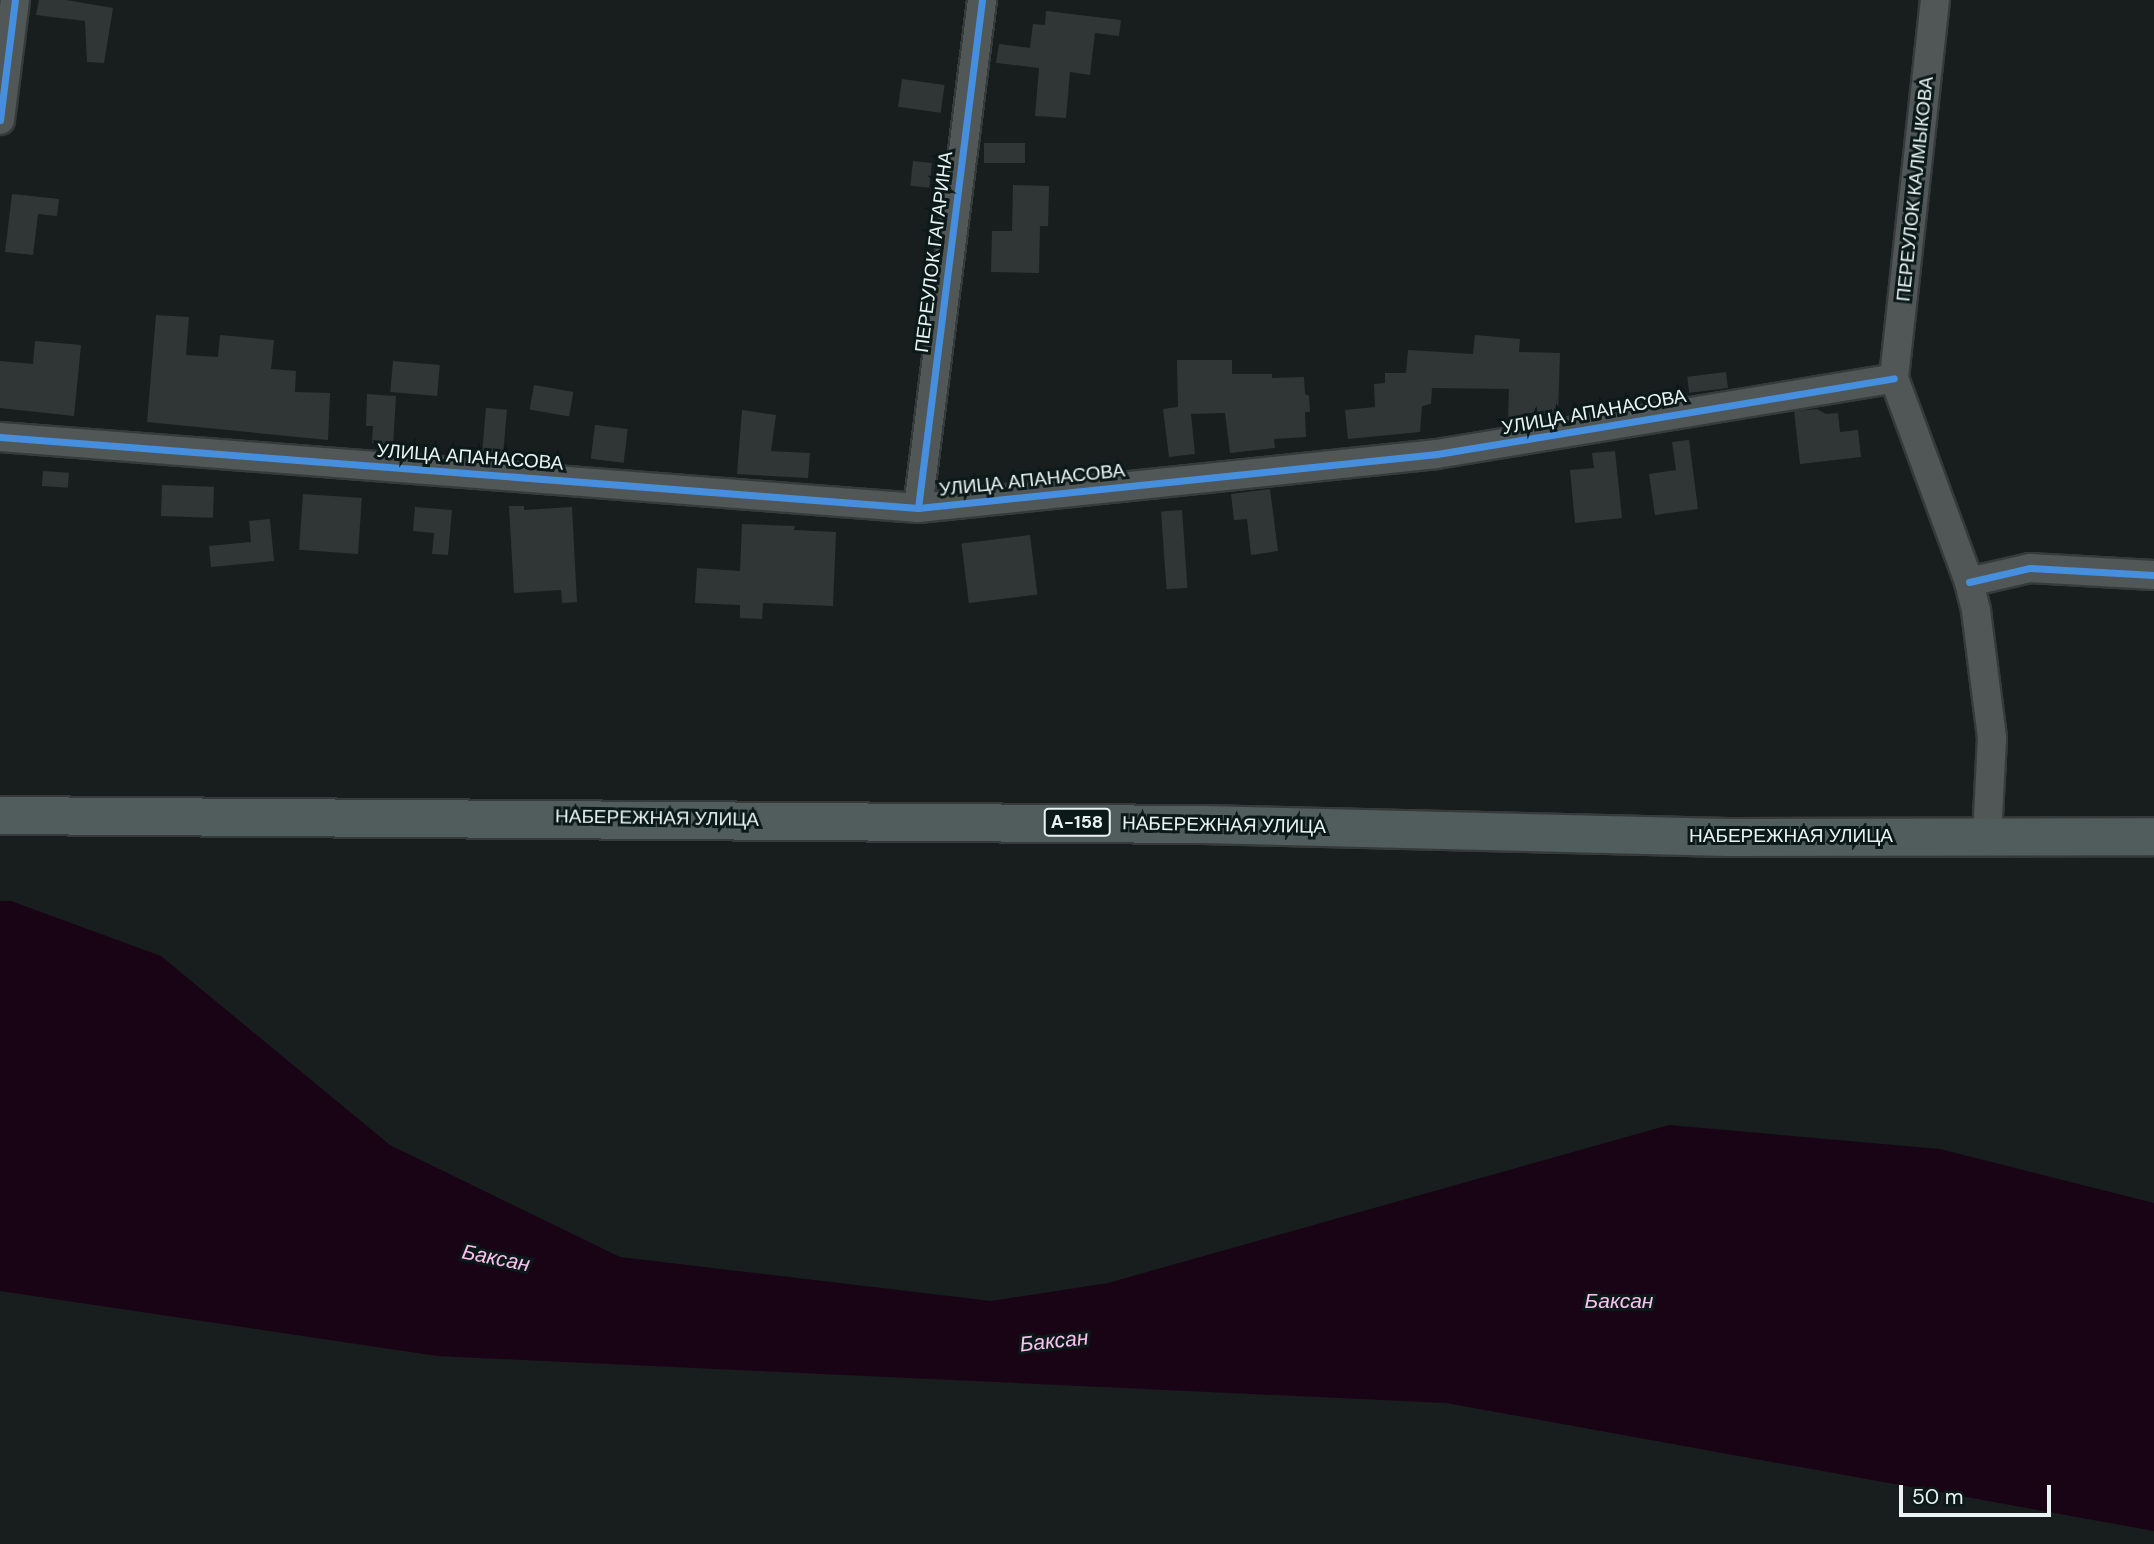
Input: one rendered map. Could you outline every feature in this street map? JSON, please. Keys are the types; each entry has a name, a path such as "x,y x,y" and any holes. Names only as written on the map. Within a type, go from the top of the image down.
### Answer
{"main road":[{"name":"НАБЕРЕЖНАЯ УЛИЦА","path":"0,815 1175,823 1728,837 2154,836"}],"street":[{"path":"0,120 15,0"},
{"name":"ПЕРЕУЛОК ГАГАРИНА","path":"918,508 982,0"},
{"name":"ПЕРЕУЛОК КАЛМЫКОВА","path":"1894,377 1935,0"},
{"path":"1894,377 1969,582 1987,680 1992,738 1987,836"},
{"name":"УЛИЦА АПАНАСОВА","path":"0,437 918,508 1437,454 1894,377"},
{"path":"1969,582 2029,568 2154,575"}],"water":[{"name":"Баксан","path":"0,901 11,901 161,956 390,1145 620,1257 991,1301 1108,1283 1669,1125 1940,1149 2154,1203 2154,1531 1446,1403 437,1356 0,1291"}],"building":[{"path":"39,0 66,0 113,8 104,63 87,62 85,21 36,15"},
{"path":"1046,11 1121,20 1119,36 1095,33 1090,75 1070,72 1066,118 1035,116 1039,68 996,63 999,44 1030,48 1033,24 1045,25"},
{"path":"902,79 945,85 941,113 898,107"},
{"path":"984,143 1025,143 1025,163 984,163"},
{"path":"913,161 932,163 929,188 910,186"},
{"path":"1013,185 1049,186 1048,226 1040,226 1039,273 991,272 992,231 1012,231"},
{"path":"12,194 59,199 57,216 38,214 33,255 5,252"},
{"path":"156,315 189,317 186,355 218,357 220,335 274,340 271,369 296,371 295,392 330,393 328,440 147,422"},
{"path":"1475,335 1520,339 1519,352 1560,353 1558,414 1524,413 1524,420 1508,419 1509,389 1432,388 1431,404 1422,406 1420,432 1348,439 1345,410 1375,407 1374,384 1385,383 1385,373 1406,373 1408,350 1473,354"},
{"path":"35,341 81,345 74,416 0,408 0,361 33,364"},
{"path":"1177,360 1232,360 1232,374 1272,374 1272,378 1304,377 1310,412 1305,412 1306,437 1274,439 1275,448 1230,453 1225,413 1191,414 1195,454 1169,457 1163,409 1178,407"},
{"path":"393,361 440,365 437,396 390,392"},
{"path":"1726,372 1728,388 1689,393 1687,377"},
{"path":"534,385 573,392 569,417 530,410"},
{"path":"367,394 396,396 393,445 372,443 373,426 366,426"},
{"path":"486,408 507,410 503,454 482,452"},
{"path":"1817,409 1826,414 1838,413 1840,432 1858,430 1861,457 1800,464 1794,411"},
{"path":"742,410 776,415 771,451 810,453 808,478 737,474"},
{"path":"595,425 628,429 624,463 591,459"},
{"path":"1689,440 1698,509 1655,515 1649,474 1676,470 1672,442"},
{"path":"1615,451 1622,518 1575,523 1570,470 1594,468 1592,453"},
{"path":"43,471 69,473 68,488 42,486"},
{"path":"162,485 214,487 213,518 161,516"},
{"path":"1270,489 1278,551 1251,555 1247,519 1234,520 1231,494"},
{"path":"303,494 362,498 358,554 299,550"},
{"path":"509,506 524,506 524,510 572,507 577,602 562,603 561,590 514,593"},
{"path":"415,507 452,510 448,555 432,554 434,533 413,531"},
{"path":"1182,510 1187,588 1166,589 1161,511"},
{"path":"270,519 274,561 211,567 209,546 251,542 249,521"},
{"path":"742,524 795,526 794,530 836,532 833,606 763,603 762,619 740,618 740,605 695,603 697,568 740,571"},
{"path":"1030,535 1037,595 969,603 962,543"}],"cycle path":[{"path":"0,120 15,0"},
{"path":"918,508 982,0"},
{"path":"0,437 918,508 1437,454 1894,378"},
{"path":"1969,582 2030,568 2154,575"}]}
